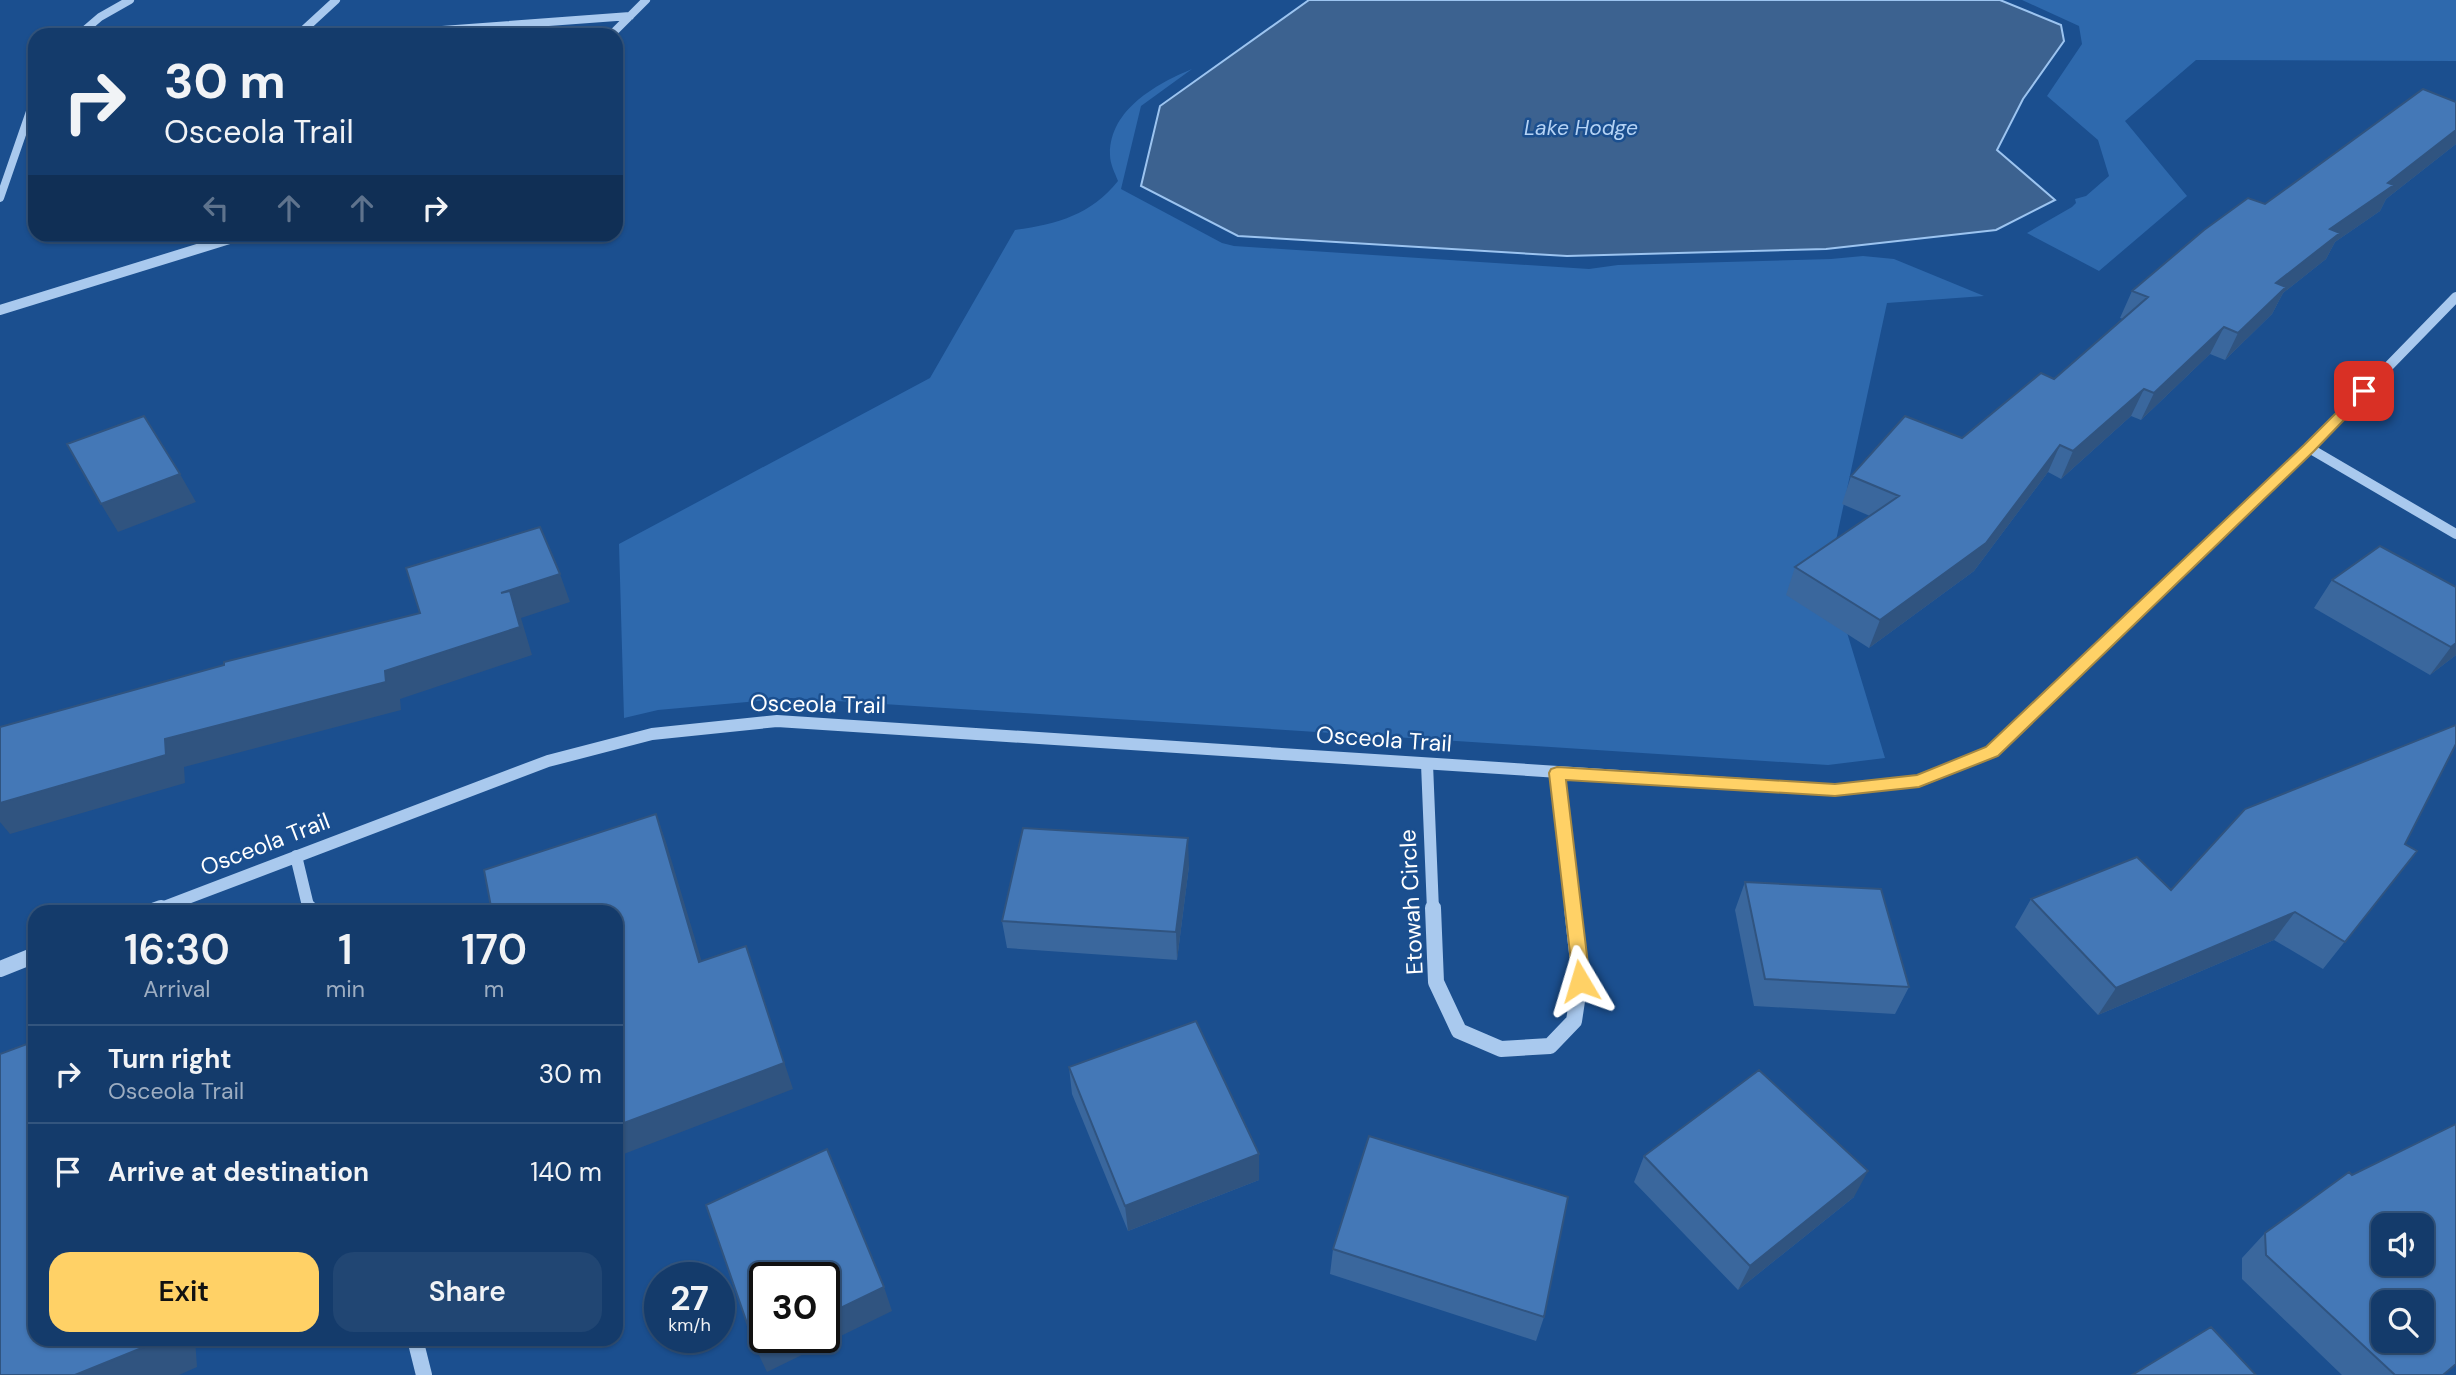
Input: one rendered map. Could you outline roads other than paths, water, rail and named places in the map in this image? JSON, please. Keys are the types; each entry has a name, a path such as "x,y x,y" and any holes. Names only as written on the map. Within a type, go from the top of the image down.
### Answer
{"street":[{"path":"88,28 130,0"},
{"path":"306,28 336,0"},
{"path":"618,28 646,0"},
{"path":"468,28 630,16"},
{"path":"0,198 28,117"},
{"path":"0,310 221,242"},
{"name":"Osceola Trail","path":"168,905 548,761 652,734 777,721 1835,790 1919,781 1992,752 2309,448 2456,297"},
{"path":"2309,448 2456,534"},
{"name":"Etowah Circle","path":"1427,764 1436,982 1459,1031 1501,1049 1550,1046 1574,1021 1580,981 1557,773"},
{"path":"296,856 308,905"},
{"path":"0,969 28,958"},
{"path":"417,1346 424,1375"}],"water":[{"name":"Lake Hodge","path":"1309,0 2000,0 2061,25 2064,41 2023,99 1997,150 2055,200 1996,230 1826,249 1567,256 1238,236 1141,186 1160,106"}]}
